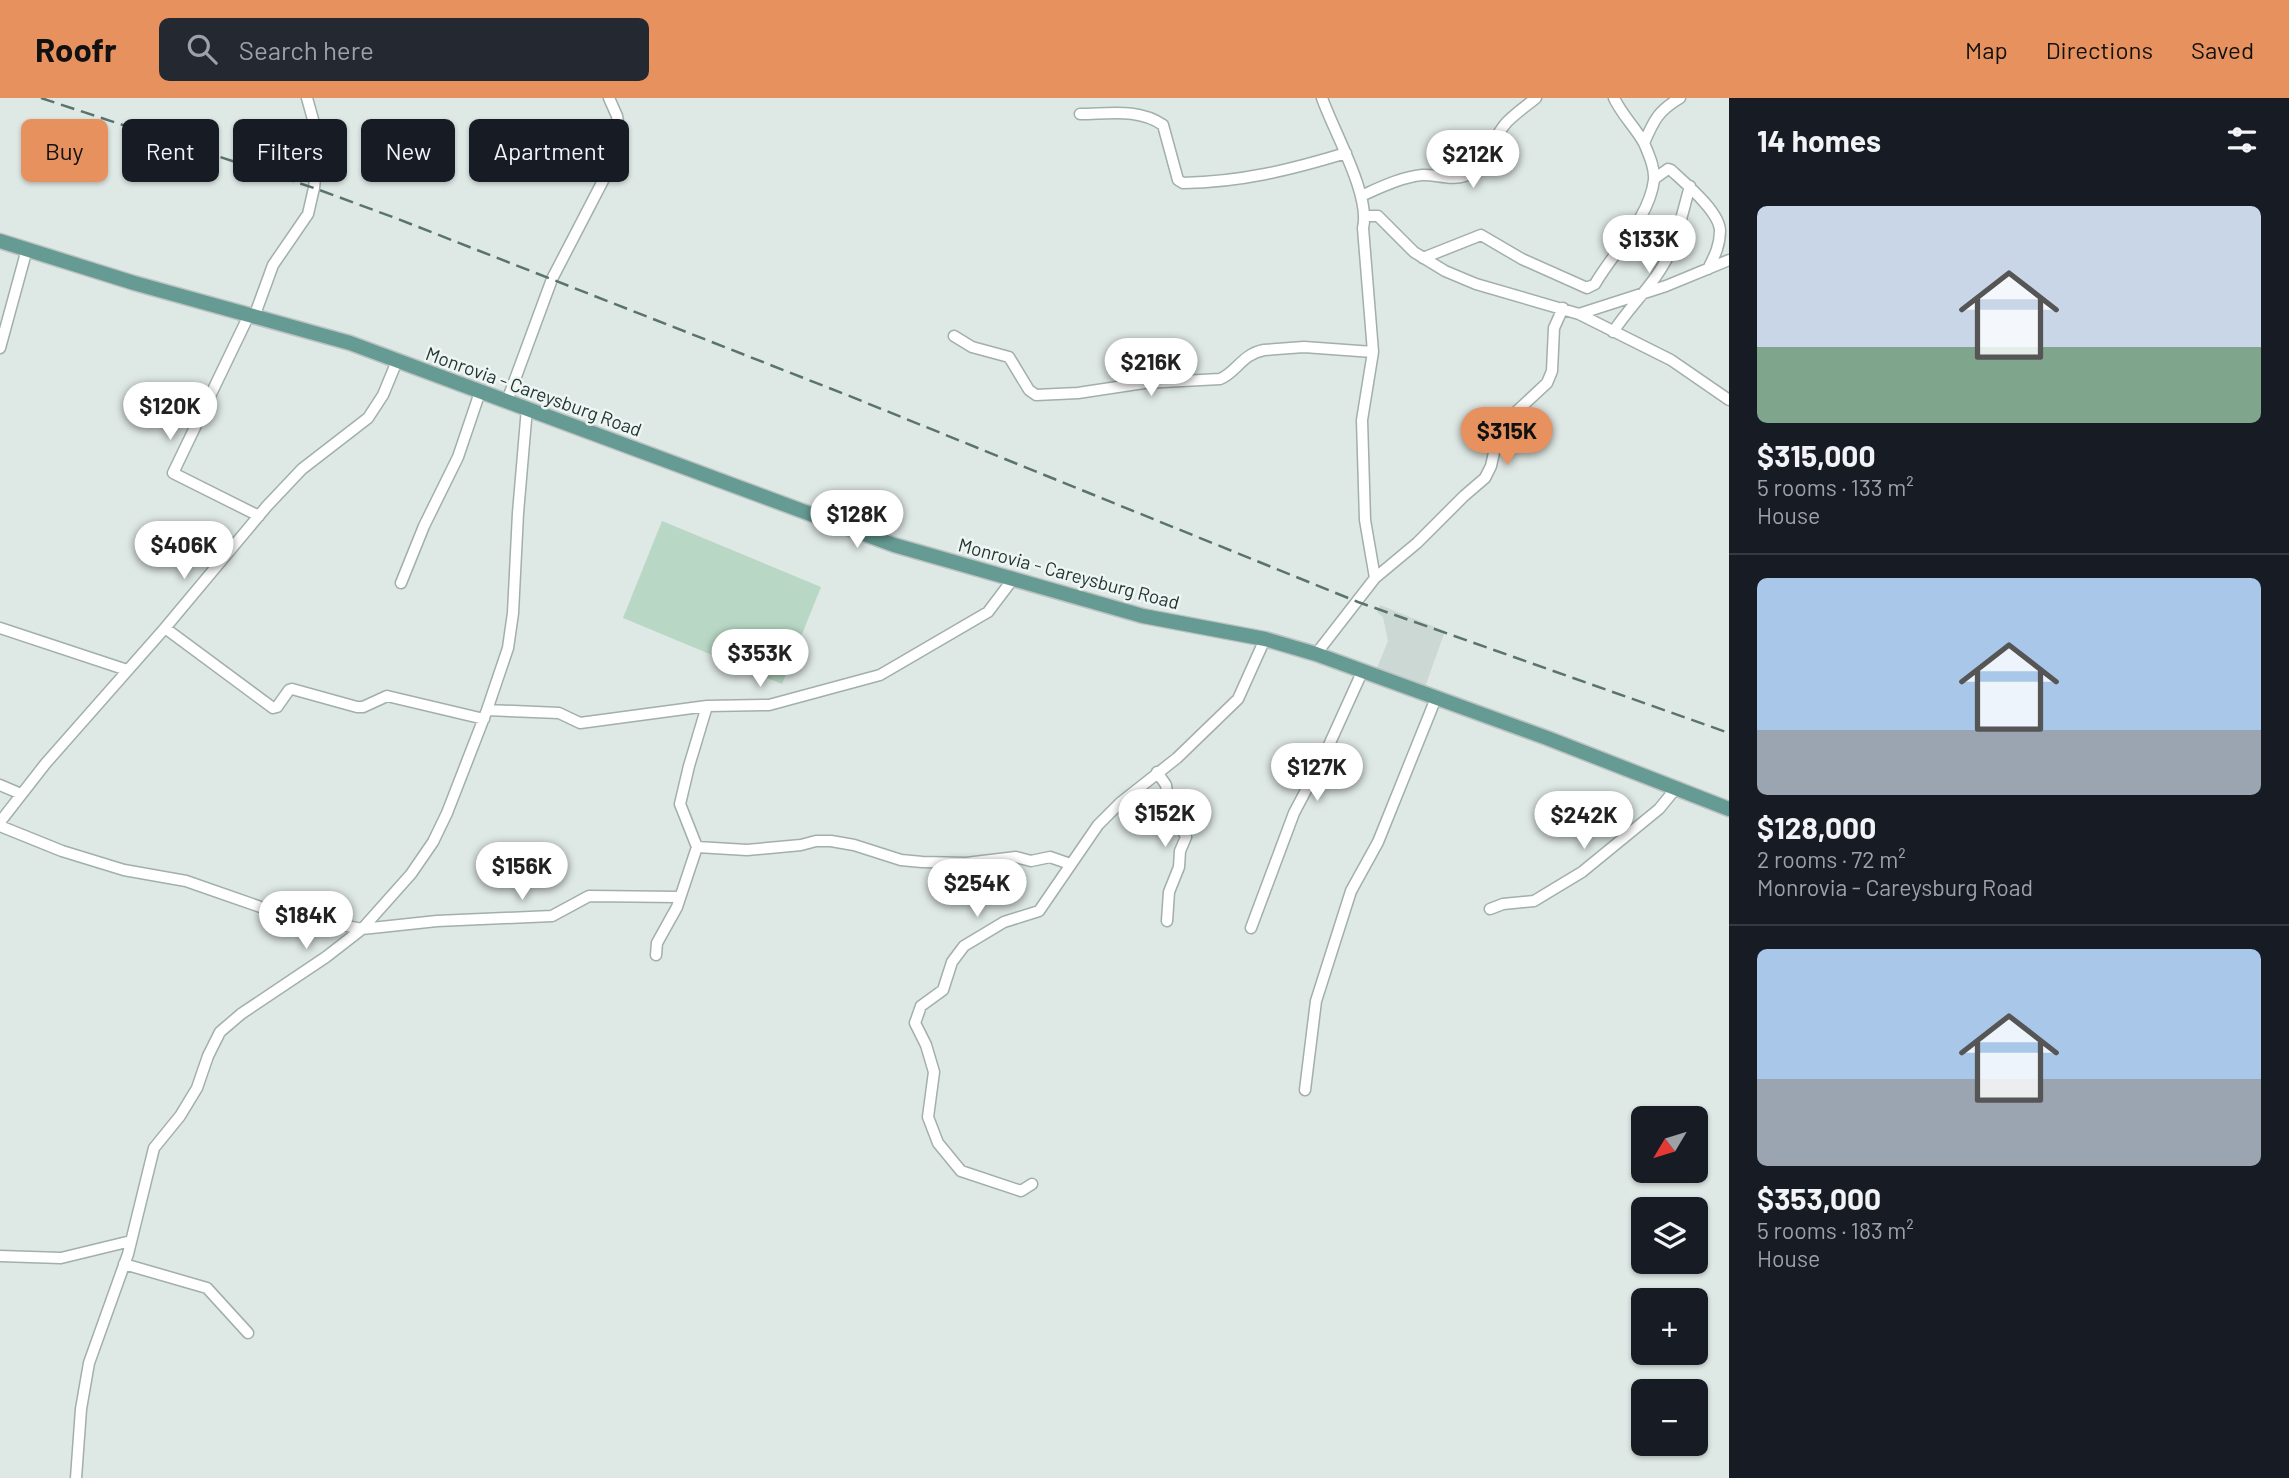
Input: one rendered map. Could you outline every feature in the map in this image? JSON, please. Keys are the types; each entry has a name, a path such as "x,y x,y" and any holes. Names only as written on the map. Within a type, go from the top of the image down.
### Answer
{"main road":[{"name":"Monrovia - Careysburg Road","path":"0,241 134,283 350,343 894,545 1143,616 1265,639 1316,654 1677,787 1729,809"}],"street":[{"path":"259,516 173,473 251,316 273,265 308,214 319,141 307,98"},
{"path":"507,401 552,279 622,144 617,116 609,98"},
{"path":"1322,98 1346,153 1366,216 1363,228 1373,352 1362,420 1365,520 1375,578"},
{"path":"1361,196 1389,184 1422,175 1465,176 1485,160 1493,139 1508,121 1536,98"},
{"path":"1423,258 1481,235 1521,259 1587,288 1595,284 1646,209 1654,179 1644,144 1638,132 1623,116 1614,98"},
{"path":"1644,144 1653,121 1664,108 1680,98"},
{"path":"1080,114 1130,112 1163,125 1175,173 1183,183 1246,179 1292,170 1346,153"},
{"path":"1654,179 1668,169 1690,186 1711,211 1721,230 1718,249 1708,269"},
{"path":"1613,332 1671,251 1690,186"},
{"path":"1366,216 1378,216 1423,258 1445,271 1476,284 1579,314 1671,360 1729,400"},
{"path":"0,348 27,249"},
{"path":"1579,314 1729,260"},
{"path":"1316,654 1375,578 1417,544 1485,478 1495,448 1517,411 1548,383 1552,371 1555,328 1563,308"},
{"path":"954,336 972,347 1009,356 1029,390 1037,395 1078,393 1144,383 1220,379 1238,363 1264,350 1304,348 1373,352"},
{"path":"397,361 383,395 368,418 302,470 259,516 20,794 0,824 62,851 124,870 186,881 272,911 362,929 437,921 552,916 589,896 679,897"},
{"path":"401,583 424,526 458,457 480,393"},
{"path":"76,1478 81,1409 89,1363 131,1241 154,1148 180,1116 197,1088 220,1032 241,1014 326,957 362,929 411,874 433,842 486,715 508,648 513,613 517,513 527,408"},
{"path":"165,628 273,708 277,707 292,689 357,708 387,696 486,715 559,713 580,723 707,706 769,705 880,675 988,612 1013,579"},
{"path":"0,628 127,670"},
{"path":"1032,1184 1021,1191 961,1171 938,1143 928,1117 934,1072 926,1045 915,1023 921,1006 943,990 952,962 964,946 1004,922 1039,911 1098,824 1200,737 1238,699 1265,639"},
{"path":"1251,928 1294,813 1363,670"},
{"path":"1305,1090 1316,1001 1350,891 1378,842 1436,698"},
{"path":"656,955 657,943 672,916 697,847 680,804 707,706"},
{"path":"1157,772 1166,785 1168,801 1186,837 1180,851 1179,867 1169,892 1167,921"},
{"path":"0,785 20,794"},
{"path":"1490,909 1503,904 1534,901 1582,872 1659,809 1677,787"},
{"path":"697,847 747,850 831,841 854,845 901,860 966,863 1016,857 1031,860 1050,857 1070,864"},
{"path":"0,1256 61,1258 131,1241"},
{"path":"124,1264 207,1288 247,1333"}],"shaded area":[{"path":"1380,605 1445,631 1425,687 1377,668 1388,641 1383,617 1377,612"}],"green space":[{"path":"662,521 821,587 782,684 623,618"}],"railway":[{"path":"41,98 314,188 398,219 847,395 1358,602 1729,733"}]}
